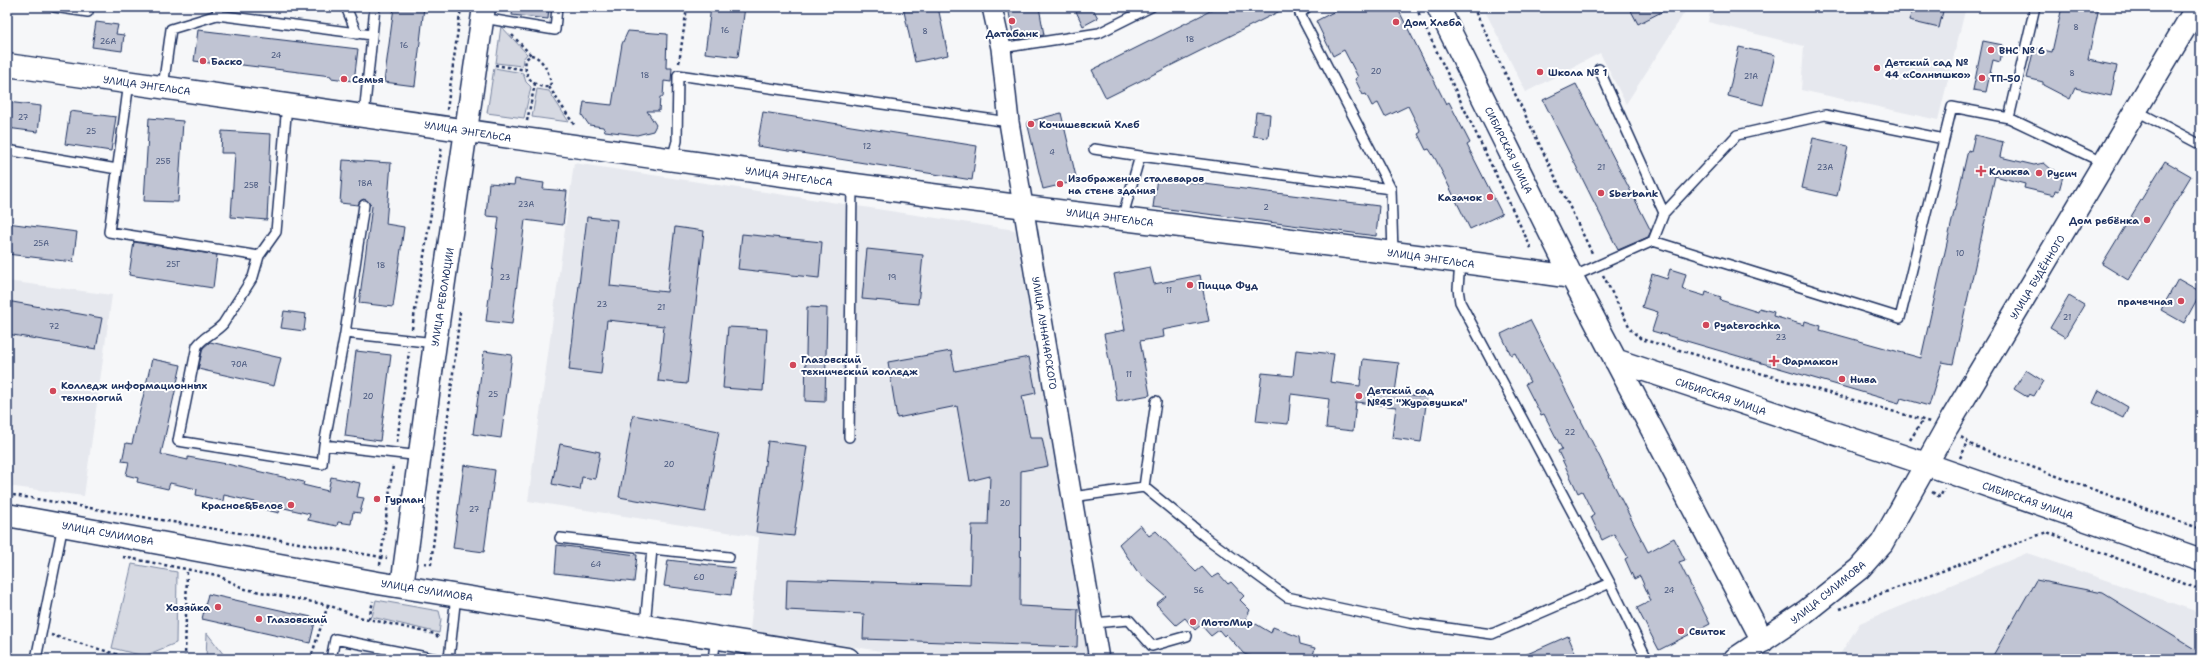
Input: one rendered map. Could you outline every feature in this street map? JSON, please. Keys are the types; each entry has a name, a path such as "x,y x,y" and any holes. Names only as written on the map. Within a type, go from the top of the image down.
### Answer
{"main road":[{"name":"СИБИРСКАЯ УЛИЦА","path":"1438,7 1572,277 1616,360 1926,464 2201,560"},
{"name":"УЛИЦА БУДЁННОГО","path":"1926,464 2106,163 2135,110 2198,7"},
{"name":"УЛИЦА РЕВОЛЮЦИИ","path":"402,586 421,456 435,344 467,131 488,15"},
{"name":"УЛИЦА ЭНГЕЛЬСА","path":"7,65 672,160 1024,207 1572,277"},
{"path":"1616,360 1759,650"},
{"name":"УЛИЦА СУЛИМОВА","path":"1735,659 1759,650 1859,569 1882,543 1926,464"},
{"name":"УЛИЦА СУЛИМОВА","path":"7,515 63,524 378,583 848,659"}],"street":[{"name":"УЛИЦА ЛУНАЧАРСКОГО","path":"992,7 1001,48 1009,122 1098,659"}],"lane":[{"path":"54,7 88,12 88,7"},
{"path":"346,7 357,34"},
{"path":"364,115 375,7"},
{"path":"488,15 555,30 557,7"},
{"path":"1001,48 1100,33 1151,7"},
{"path":"1307,7 1300,14 1391,189 1393,253"},
{"path":"2009,118 2035,7"},
{"path":"163,87 171,29 218,11 357,34 372,35"},
{"path":"1599,69 1664,213"},
{"path":"672,160 677,141 678,75 1009,122"},
{"path":"129,82 109,232 259,256"},
{"path":"287,104 276,232 259,256 253,277 223,324 218,329 200,340 197,346 178,441 322,464 324,445 345,333 364,206"},
{"path":"1572,277 1653,241 1900,318 1952,107 2009,118 2106,163"},
{"path":"2135,110 2201,145"},
{"path":"1653,241 1664,213 1737,136 1825,115 1944,139"},
{"path":"1094,149 1391,189"},
{"path":"7,150 117,169"},
{"path":"1122,219 1140,156"},
{"path":"849,437 852,184"},
{"path":"1460,262 1458,289 1460,302 1610,583 1647,659"},
{"path":"345,333 435,344"},
{"path":"1144,488 1156,401"},
{"path":"324,445 421,456"},
{"path":"1072,497 1144,488 1209,540 1287,597 1410,623 1492,634 1610,583"},
{"path":"36,659 63,524"},
{"path":"560,538 729,557"},
{"path":"645,626 652,549"},
{"path":"449,659 456,595"},
{"path":"1093,623 1129,620 1152,646 1187,636"},
{"path":"713,659 716,638"},
{"path":"331,659 335,639 436,659"}],"path":[{"path":"369,619 378,583 410,341 445,127 461,7"},
{"path":"678,75 687,7"},
{"path":"1416,7 1532,250"},
{"path":"1473,7 1598,266 1631,330 1641,339 1932,423 1934,419 1972,445 2201,529"},
{"path":"488,15 531,55 537,58 546,68 551,82 549,87"},
{"path":"531,55 526,59 528,78 535,84 549,87 575,126"},
{"path":"491,65 526,70"},
{"path":"527,121 535,84"},
{"path":"7,494 381,557 431,564 461,306"},
{"path":"1835,611 2047,532 2201,590"},
{"path":"120,556 217,575 245,589 328,605 369,619 435,634 450,649 470,659"},
{"path":"185,659 187,570"},
{"path":"310,658 328,605"},
{"path":"41,632 133,659"}],"shaded area":[{"name":"Школа № 1","path":"1483,7 1688,7 1626,104 1600,53 1526,92"},
{"name":"Детский сад № 44 «Солнышко»","path":"1711,7 1966,7 1938,120 1801,90 1804,46 1708,22"},
{"path":"501,26 527,54 523,59 522,66 496,63"},
{"path":"494,68 523,73 526,82 531,87 524,118 487,113"},
{"path":"537,89 549,91 569,122 532,117"},
{"name":"Глазовский технический колледж","path":"574,163 1015,230 1092,659 933,659 750,631 759,537 528,501"},
{"name":"Колледж информационных технологий","path":"7,281 112,295 84,496 7,486"},
{"path":"2027,553 2201,613 2201,659 1837,659 1860,623"},
{"path":"132,564 177,572 176,643 144,656 112,648"},
{"path":"376,600 439,611 441,619 439,633 372,617"},
{"path":"207,633 227,659 206,659"}],"building":[{"path":"394,7 424,7 415,86 384,82"},
{"path":"513,7 549,7 548,19 512,15"},
{"path":"711,7 745,7 738,57 705,53"},
{"path":"903,7 938,7 948,55 915,62"},
{"path":"1008,7 1039,7 1044,35 1014,40"},
{"path":"1074,7 1092,7 1098,18 1083,26"},
{"path":"1218,7 1288,7 1106,98 1092,70"},
{"path":"1343,7 1397,7 1446,104 1449,102 1470,143 1467,145 1502,214 1470,229 1436,160 1429,149 1426,150 1418,134 1421,132 1408,106 1385,117 1378,103 1372,106 1366,94 1363,95 1355,79 1358,77 1344,50 1333,56 1316,21"},
{"path":"1629,7 1671,7 1638,24"},
{"path":"1913,7 1944,7 1939,28 1909,21"},
{"path":"2062,7 2099,7 2088,60 2117,66 2111,96 2075,88 2070,99 2043,85 2043,82 2027,78 2034,48 2052,52"},
{"path":"96,22 118,25 116,34 124,35 122,51 92,47"},
{"path":"198,30 358,49 354,81 331,78 331,76 218,62 218,64 194,61"},
{"path":"628,31 667,34 666,68 672,68 671,82 664,81 663,97 660,97 659,111 647,111 656,125 653,131 637,135 605,131 603,127 589,125 582,115 584,102 612,105 622,44"},
{"path":"1983,41 2003,45 2000,62 1993,60 1986,92 1973,90"},
{"path":"1739,47 1775,55 1763,105 1728,96"},
{"path":"1576,84 1651,231 1648,237 1618,250 1543,100"},
{"path":"7,102 41,106 38,132 7,128"},
{"path":"70,111 116,117 111,151 65,144"},
{"path":"763,112 977,146 972,180 757,146"},
{"path":"1256,112 1270,114 1268,138 1253,136"},
{"path":"1061,113 1077,181 1043,189 1027,122"},
{"path":"149,118 183,121 178,202 144,201"},
{"path":"222,131 271,134 267,220 231,217 235,153 221,153"},
{"path":"1975,135 2003,142 2000,157 2034,165 2044,163 2051,169 2055,170 2054,175 2063,176 2059,191 2055,190 2054,195 2024,188 2025,184 1995,176 1953,364 1942,362 1929,406 1901,398 1899,403 1652,331 1658,312 1642,307 1652,274 1667,279 1670,269 1686,274 1682,289 1705,296 1706,292 1721,297 1720,300 1758,312 1759,308 1774,312 1773,316 1804,325 1805,321 1821,326 1820,330 1921,358 1968,150 1971,151"},
{"path":"1813,138 1848,146 1837,196 1802,188"},
{"path":"343,160 391,163 386,224 404,227 393,307 359,303 372,206 364,199 360,201 358,205 340,203"},
{"name":"Дом ребёнка","path":"2165,161 2191,176 2128,280 2102,264"},
{"path":"1157,178 1379,206 1376,236 1153,207"},
{"path":"515,179 544,183 543,189 567,191 563,225 525,220 512,324 486,321 499,217 486,216 489,183 514,185"},
{"path":"587,217 617,220 610,286 667,292 675,227 704,231 687,384 658,381 664,326 607,320 601,374 569,370"},
{"path":"7,223 77,232 73,262 7,254"},
{"path":"742,234 822,242 819,278 738,269"},
{"path":"134,242 217,255 213,288 129,275"},
{"path":"867,249 923,255 918,304 862,299"},
{"path":"1150,267 1154,284 1200,275 1209,321 1163,330 1164,337 1140,341 1150,395 1117,401 1104,334 1125,330 1114,274"},
{"name":"прачечная","path":"2178,279 2201,292 2184,323 2161,310"},
{"path":"2069,296 2084,305 2065,337 2050,328"},
{"path":"7,301 102,318 96,349 7,334"},
{"path":"807,307 827,308 825,402 805,401"},
{"path":"284,311 306,314 304,331 281,328"},
{"path":"1530,320 1648,552 1674,538 1685,560 1679,562 1710,624 1659,650 1637,608 1651,601 1640,576 1634,579 1625,559 1628,557 1614,534 1602,540 1591,517 1594,515 1582,491 1578,493 1558,451 1562,449 1544,414 1541,415 1525,384 1530,382 1515,353 1511,355 1501,334"},
{"path":"728,327 767,329 763,391 723,388"},
{"path":"210,342 281,358 274,386 198,369 203,348"},
{"name":"Детский сад №45 \"Журавушка\"","path":"1296,350 1334,354 1330,382 1360,386 1363,359 1399,363 1395,393 1427,397 1421,442 1392,438 1396,407 1356,402 1353,431 1326,428 1329,399 1291,394 1288,424 1256,421 1262,373 1293,376"},
{"path":"356,351 391,355 380,441 345,436"},
{"path":"484,351 512,355 501,438 473,434"},
{"path":"951,351 955,371 1029,357 1036,393 1022,396 1030,438 1042,438 1048,466 1021,471 1020,606 1078,609 1077,647 863,639 864,614 786,610 787,579 970,585 972,525 988,525 990,476 970,481 957,406 897,418 888,362"},
{"path":"152,359 181,365 161,454 188,460 188,457 227,464 304,482 303,485 328,491 331,477 360,483 357,497 364,498 360,513 353,512 351,524 338,522 337,526 308,520 310,514 280,507 279,513 254,507 255,502 224,495 223,501 196,495 197,489 170,483 168,489 137,482 138,478 126,475 129,462 122,461 126,443 132,444"},
{"path":"2026,370 2043,381 2034,396 2029,394 2027,397 2014,389"},
{"path":"2099,390 2128,407 2123,418 2093,403"},
{"path":"633,415 719,431 705,512 619,497"},
{"path":"768,441 807,446 794,536 756,532"},
{"path":"560,444 600,452 595,479 582,477 580,490 552,484"},
{"path":"464,465 495,470 484,552 453,548"},
{"path":"1140,525 1149,536 1156,531 1196,572 1202,567 1212,578 1219,574 1228,584 1231,582 1244,596 1240,600 1250,610 1246,618 1271,633 1273,627 1299,637 1300,644 1315,648 1312,659 1260,659 1244,654 1226,634 1224,636 1219,630 1211,636 1201,625 1195,630 1185,618 1176,625 1156,604 1166,596 1137,571 1119,544"},
{"path":"557,545 637,555 634,582 555,573"},
{"path":"668,560 735,568 731,595 664,586"},
{"path":"2036,580 2103,593 2201,653 2201,659 1991,659"},
{"name":"Глазовский","path":"208,594 316,618 310,643 202,619"},
{"path":"1568,636 1578,659 1516,659"}],"place":[{"name":"Датабанк","path":"1012,21"},
{"name":"Дом Хлеба","path":"1396,22"},
{"name":"ВНС № 6","path":"1991,50"},
{"name":"Баско","path":"203,61"},
{"name":"Детский сад № 44 «Солнышко»","path":"1877,68"},
{"name":"Школа № 1","path":"1540,72"},
{"name":"ТП-50","path":"1982,78"},
{"name":"Семья","path":"344,79"},
{"name":"Кочишевский Хлеб","path":"1031,124"},
{"name":"Клюква","path":"1981,171"},
{"name":"Русич","path":"2039,173"},
{"name":"Изображение сталеваров на стене здания","path":"1060,184"},
{"name":"Sberbank","path":"1601,193"},
{"name":"Казачок","path":"1490,197"},
{"name":"Дом ребёнка","path":"2147,220"},
{"name":"Пицца Фуд","path":"1190,285"},
{"name":"прачечная","path":"2181,301"},
{"name":"Pyaterochka","path":"1706,325"},
{"name":"Фармакон","path":"1774,361"},
{"name":"Глазовский технический колледж","path":"793,365"},
{"name":"Нива","path":"1842,379"},
{"name":"Колледж информационных технологий","path":"53,391"},
{"name":"Детский сад №45 \"Журавушка\"","path":"1359,396"},
{"name":"Гурман","path":"377,499"},
{"name":"Красное&Белое","path":"291,505"},
{"name":"Хозяйка","path":"218,607"},
{"name":"Глазовский","path":"259,619"},
{"name":"МотоМир","path":"1193,622"},
{"name":"Свиток","path":"1681,631"}]}
